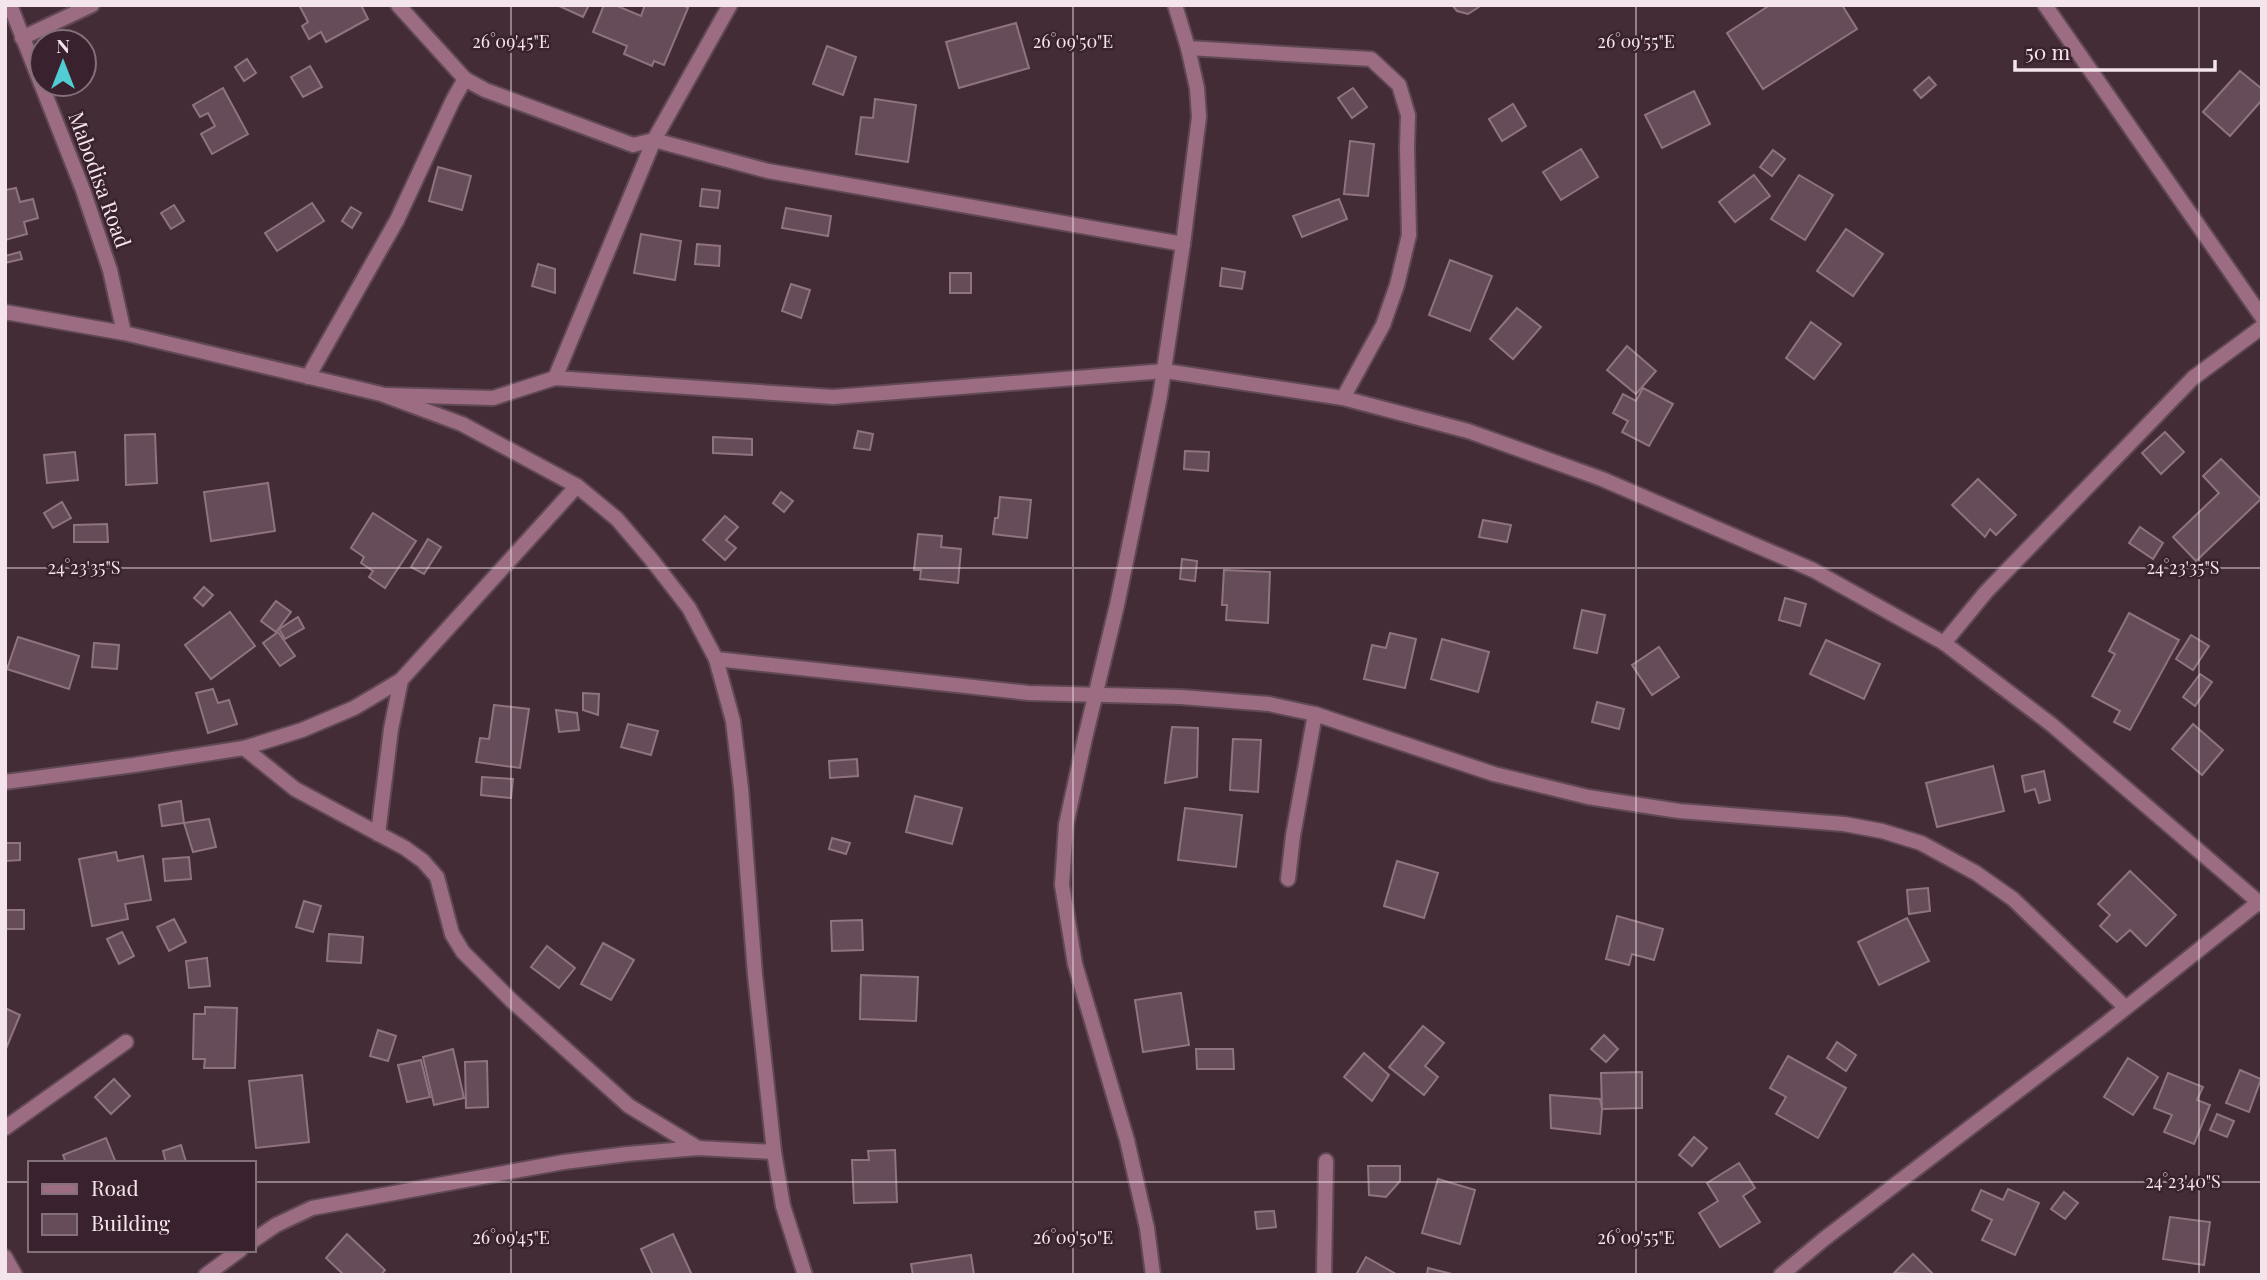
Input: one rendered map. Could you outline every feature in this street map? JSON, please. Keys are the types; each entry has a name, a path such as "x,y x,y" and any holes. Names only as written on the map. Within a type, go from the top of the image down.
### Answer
{"street":[{"name":"Mabodisa Road","path":"10,5 83,190 110,270 124,333"},
{"path":"22,38 92,5"},
{"path":"398,5 465,79 485,90 633,145 654,140 768,171 1183,244"},
{"path":"555,378 654,140 730,5"},
{"path":"1153,1275 1147,1228 1127,1140 1075,964 1062,885 1066,825 1117,606 1165,372 1183,244 1199,117 1197,88 1175,5"},
{"path":"2045,5 2262,317"},
{"path":"1188,48 1371,59 1399,85 1408,116 1409,235 1397,285 1382,325 1343,398"},
{"path":"308,377 397,220 465,79"},
{"path":"5,312 124,333 381,394 461,424 577,486 617,519 651,559 689,608 716,659 733,721 755,975 774,1152 783,1206 805,1275"},
{"path":"1944,643 1986,592 2193,378 2262,327"},
{"path":"381,394 493,398 555,378 833,397 1165,372 1343,398 1468,431 1602,479 1813,570 1944,643 2052,725 2260,903 1781,1275"},
{"path":"5,782 244,748 302,730 343,712 401,680 577,486"},
{"path":"716,659 1029,693 1181,697 1269,704 1314,714 1494,774 1588,796 1679,811 1844,824 1882,831 1921,843 1976,873 2013,899 2125,1007"},
{"path":"379,834 384,777 401,680"},
{"path":"1288,879 1314,714"},
{"path":"244,748 295,789 405,848 423,861 437,877 452,934 463,952 512,1001 629,1106 698,1148"},
{"path":"5,1128 126,1042"},
{"path":"256,1239 276,1225 312,1208 564,1162 698,1148 774,1152"},
{"path":"1324,1275 1326,1161"},
{"path":"206,1275 237,1252"},
{"path":"5,1257 15,1275"}],"building":[{"path":"299,5 361,5 368,19 326,42 321,32 309,39 302,26 308,22"},
{"path":"557,5 589,5 583,17"},
{"path":"604,5 615,5 641,16 645,5 683,5 688,8 664,65 654,61 652,66 624,54 627,46 593,32"},
{"path":"1452,5 1482,5 1468,14 1457,11"},
{"path":"1770,5 1842,5 1857,29 1763,89 1727,33"},
{"path":"1016,23 1029,68 959,88 946,42"},
{"path":"827,46 856,57 843,95 813,84"},
{"path":"247,59 256,73 244,81 235,67"},
{"path":"310,66 322,87 303,97 291,77"},
{"path":"2240,71 2262,89 2262,100 2230,136 2203,112"},
{"path":"1929,77 1936,85 1921,98 1914,90"},
{"path":"223,88 248,134 212,154 201,134 215,126 208,113 200,117 193,105"},
{"path":"1353,88 1367,107 1352,118 1338,98"},
{"path":"1694,91 1710,124 1662,148 1645,115"},
{"path":"875,99 916,105 908,162 856,154 861,117 873,118"},
{"path":"1513,104 1526,126 1502,141 1489,119"},
{"path":"1350,141 1374,144 1368,196 1344,194"},
{"path":"1581,149 1598,177 1561,200 1543,172"},
{"path":"1773,150 1785,159 1772,176 1760,167"},
{"path":"438,167 471,176 462,210 429,201"},
{"path":"1754,175 1770,196 1735,222 1719,202"},
{"path":"1799,175 1833,195 1805,240 1771,219"},
{"path":"16,188 20,202 33,199 38,218 24,222 27,234 5,240 5,190"},
{"path":"702,189 720,191 718,208 700,206"},
{"path":"1339,199 1347,219 1302,237 1293,216"},
{"path":"312,203 324,221 277,251 265,233"},
{"path":"174,205 184,221 171,229 161,213"},
{"path":"351,207 361,213 352,228 342,221"},
{"path":"786,208 831,216 828,236 782,228"},
{"path":"1846,229 1883,254 1853,296 1817,271"},
{"path":"641,234 681,241 675,280 634,273"},
{"path":"697,244 720,246 719,266 695,264"},
{"path":"20,252 22,259 5,263 5,256"},
{"path":"1450,260 1492,276 1470,331 1429,315"},
{"path":"538,264 555,269 555,293 532,286"},
{"path":"1222,268 1245,272 1242,289 1220,286"},
{"path":"950,273 971,273 971,293 950,293"},
{"path":"791,284 810,290 801,318 782,311"},
{"path":"1517,308 1541,327 1513,359 1490,339"},
{"path":"1811,322 1841,344 1814,379 1786,358"},
{"path":"1627,346 1656,371 1636,394 1607,370"},
{"path":"1643,388 1673,404 1649,446 1622,432 1628,421 1613,413 1623,394 1636,401"},
{"path":"858,431 873,434 870,450 854,448"},
{"path":"2165,432 2184,452 2161,474 2142,453"},
{"path":"155,434 157,483 126,485 125,435"},
{"path":"713,437 752,439 752,455 713,453"},
{"path":"1185,451 1209,452 1208,471 1184,469"},
{"path":"75,452 78,480 47,483 44,455"},
{"path":"2221,459 2261,499 2196,561 2173,537 2219,493 2203,476"},
{"path":"1978,479 2016,515 1996,535 1990,529 1985,537 1952,505"},
{"path":"268,483 275,531 211,541 204,492"},
{"path":"781,492 793,501 784,512 773,503"},
{"path":"1000,497 1031,500 1027,538 993,534"},
{"path":"62,502 71,518 53,528 44,513"},
{"path":"373,513 416,541 385,588 369,577 373,571 361,563 364,557 351,548"},
{"path":"725,516 738,527 726,540 736,548 725,560 703,540"},
{"path":"1483,520 1511,525 1507,542 1479,537"},
{"path":"107,524 108,542 74,542 74,525"},
{"path":"2140,527 2163,543 2153,559 2129,543"},
{"path":"918,534 942,536 941,547 961,549 958,583 920,579 921,570 914,570"},
{"path":"428,539 441,547 424,574 411,567"},
{"path":"1182,559 1197,561 1195,581 1180,579"},
{"path":"1224,570 1270,572 1268,623 1226,620 1227,605 1222,605"},
{"path":"204,587 213,595 203,606 194,598"},
{"path":"1785,598 1806,604 1800,626 1779,620"},
{"path":"276,601 291,612 276,632 261,621"},
{"path":"1582,610 1605,615 1597,653 1574,648"},
{"path":"230,612 255,646 211,679 185,645"},
{"path":"2129,613 2179,640 2130,730 2114,722 2120,711 2092,696 2115,654 2109,651"},
{"path":"298,617 304,628 285,639 279,629"},
{"path":"278,632 295,656 280,666 263,643"},
{"path":"1390,633 1416,639 1405,688 1364,679 1372,645 1386,648"},
{"path":"2191,635 2209,646 2193,670 2176,659"},
{"path":"18,637 79,656 69,689 7,669"},
{"path":"1442,639 1489,652 1478,692 1431,679"},
{"path":"1826,640 1880,664 1864,699 1810,674"},
{"path":"94,643 119,645 117,669 92,667"},
{"path":"1659,647 1679,677 1652,695 1632,665"},
{"path":"2200,674 2212,682 2195,706 2183,697"},
{"path":"213,689 218,703 229,700 237,724 208,733 196,693"},
{"path":"583,693 599,694 598,715 583,710"},
{"path":"1597,702 1624,709 1619,729 1592,722"},
{"path":"494,705 529,709 520,768 476,762 480,738 489,739"},
{"path":"556,710 577,713 579,730 559,732"},
{"path":"628,724 658,731 651,755 621,747"},
{"path":"2193,724 2223,750 2202,775 2172,749"},
{"path":"1172,727 1198,728 1197,777 1165,783"},
{"path":"1233,739 1261,740 1258,792 1230,790"},
{"path":"857,759 858,776 830,778 829,761"},
{"path":"1993,766 2004,811 1937,827 1926,783"},
{"path":"2044,771 2050,800 2039,803 2035,789 2025,792 2022,776"},
{"path":"482,777 513,779 511,798 481,795"},
{"path":"915,796 962,808 952,844 906,832"},
{"path":"181,801 184,823 162,826 159,805"},
{"path":"1185,808 1242,815 1236,867 1178,860"},
{"path":"209,819 216,847 193,852 184,823"},
{"path":"832,838 850,843 846,854 829,849"},
{"path":"5,843 20,843 20,860 5,861"},
{"path":"116,852 118,861 143,856 151,900 125,904 128,919 92,926 79,859"},
{"path":"189,857 191,879 165,881 163,859"},
{"path":"1397,861 1438,873 1424,918 1384,906"},
{"path":"2130,871 2176,915 2146,946 2130,930 2117,942 2100,926 2110,915 2098,904"},
{"path":"1928,888 1930,911 1909,914 1907,890"},
{"path":"304,901 321,906 313,932 296,927"},
{"path":"5,910 24,910 24,929 5,929"},
{"path":"1617,916 1663,929 1654,960 1632,954 1629,965 1606,959"},
{"path":"1907,918 1929,961 1879,985 1858,942"},
{"path":"174,919 186,942 169,951 157,927"},
{"path":"862,920 863,950 832,951 831,921"},
{"path":"122,932 134,956 119,964 107,939"},
{"path":"329,934 363,937 361,963 327,961"},
{"path":"603,943 634,960 611,1000 581,984"},
{"path":"547,946 575,968 559,988 531,967"},
{"path":"207,958 210,986 189,988 186,961"},
{"path":"861,975 918,977 916,1021 860,1019"},
{"path":"1181,993 1189,1045 1143,1052 1135,1000"},
{"path":"205,1007 237,1008 235,1068 204,1068 205,1059 193,1059 194,1014 205,1014"},
{"path":"5,1008 20,1015 5,1051"},
{"path":"1423,1026 1444,1043 1425,1066 1438,1077 1424,1095 1389,1067"},
{"path":"378,1030 396,1036 388,1061 370,1056"},
{"path":"1604,1035 1618,1049 1606,1062 1591,1049"},
{"path":"1837,1042 1856,1055 1846,1071 1827,1058"},
{"path":"453,1049 464,1098 434,1105 423,1057"},
{"path":"1196,1049 1233,1049 1234,1069 1197,1069"},
{"path":"1364,1053 1389,1075 1372,1101 1344,1077"},
{"path":"1788,1056 1846,1088 1818,1138 1776,1114 1786,1097 1770,1088"},
{"path":"2128,1058 2158,1077 2133,1115 2104,1097"},
{"path":"421,1060 430,1097 407,1102 398,1065"},
{"path":"487,1061 488,1107 466,1108 465,1062"},
{"path":"2240,1070 2261,1079 2249,1112 2226,1103"},
{"path":"1642,1072 1642,1108 1602,1109 1601,1073"},
{"path":"2168,1073 2203,1087 2197,1100 2210,1105 2194,1144 2164,1132 2172,1115 2154,1108"},
{"path":"302,1075 309,1142 256,1148 249,1081"},
{"path":"114,1079 130,1096 111,1114 95,1097"},
{"path":"1550,1095 1600,1099 1600,1134 1551,1128"},
{"path":"2217,1114 2234,1121 2227,1137 2210,1130"},
{"path":"1694,1137 1707,1148 1692,1166 1679,1155"},
{"path":"106,1138 115,1161 65,1161 63,1155"},
{"path":"181,1145 186,1161 166,1161 163,1151"},
{"path":"895,1150 897,1202 854,1203 852,1160 869,1160 868,1151"},
{"path":"1739,1163 1755,1188 1743,1196 1760,1222 1720,1247 1699,1213 1718,1201 1707,1183"},
{"path":"1368,1166 1400,1166 1400,1181 1386,1197 1369,1195"},
{"path":"1438,1179 1475,1190 1460,1244 1422,1233"},
{"path":"2008,1189 2039,1203 2015,1255 1982,1240 1992,1220 1972,1210 1981,1190 2003,1200"},
{"path":"2064,1192 2078,1203 2065,1219 2051,1209"},
{"path":"1274,1211 1276,1227 1257,1229 1255,1212"},
{"path":"2170,1217 2210,1222 2204,1265 2163,1259"},
{"path":"347,1234 385,1270 381,1275 344,1275 326,1258"},
{"path":"673,1234 691,1273 653,1275 641,1249"},
{"path":"1913,1254 1934,1275 1894,1273"},
{"path":"971,1255 974,1275 913,1275 911,1264"},
{"path":"1366,1257 1396,1274 1396,1275 1356,1275"},
{"path":"1428,1268 1456,1275 1427,1275"}]}
